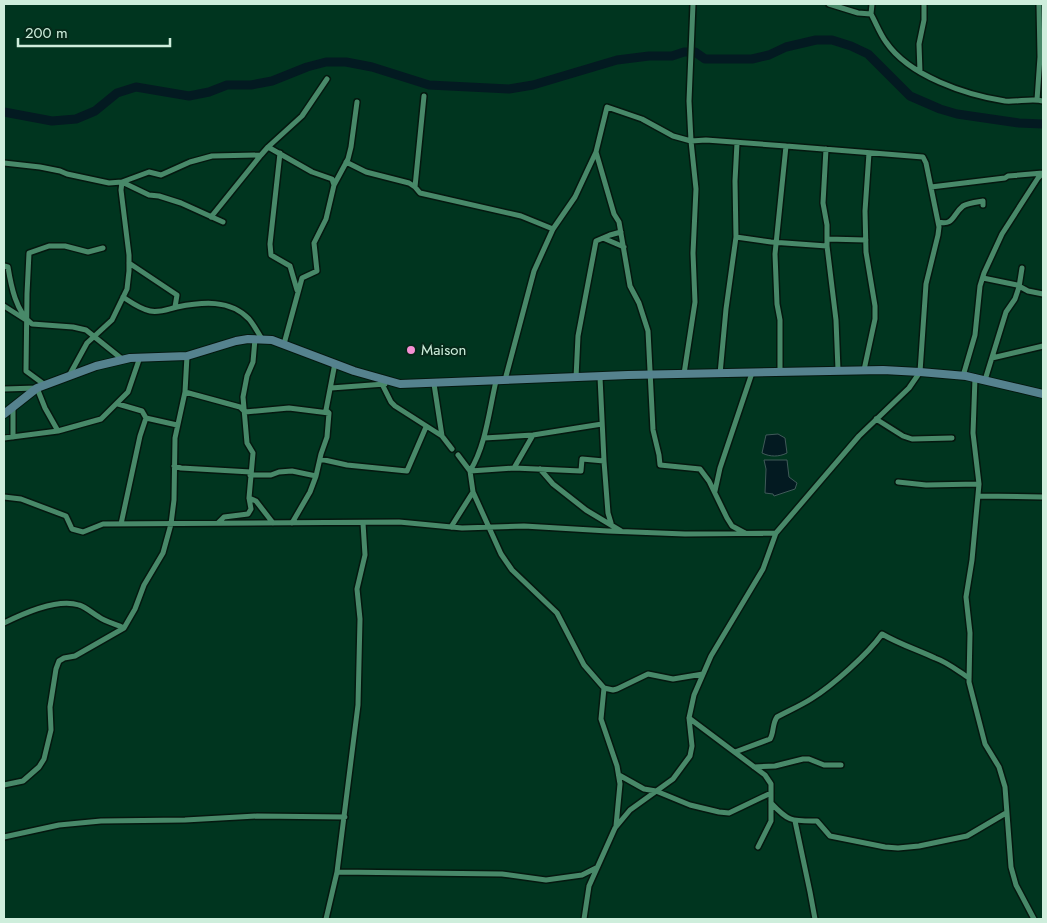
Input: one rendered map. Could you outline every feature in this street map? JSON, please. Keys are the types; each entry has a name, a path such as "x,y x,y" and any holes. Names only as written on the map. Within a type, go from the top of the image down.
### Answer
{"street":[{"path":"684,374 695,302 693,253 696,188 691,141 693,4"},
{"path":"829,4 858,13 871,14"},
{"path":"872,4 871,14 886,42 895,52 920,72 955,88 986,98 1023,102 1043,101"},
{"path":"920,72 919,44 924,20 924,4"},
{"path":"1037,100 1040,57 1039,4"},
{"path":"211,217 261,154 302,116 326,79"},
{"path":"415,187 424,96"},
{"path":"284,344 302,278 316,271 314,243 326,219 334,185 351,148 357,102"},
{"path":"505,380 534,271 553,229 575,197 596,152 607,107 642,119 673,136 691,141 869,153 922,158 926,163 938,222 938,235 926,284 920,372 909,388 859,436 776,533 763,570 725,632 694,695 689,718 692,746 690,756 673,779 630,810 615,828 589,886 584,919"},
{"path":"720,374 726,309 736,237 735,181 737,143"},
{"path":"780,372 780,320 777,304 775,254 786,146"},
{"path":"268,147 312,172 332,180 334,185"},
{"path":"826,149 823,203 827,225 827,246 836,320 838,370"},
{"path":"596,152 621,232 630,286 639,303 648,331 653,430 660,465 700,469 709,481 732,526 751,534"},
{"path":"280,153 270,244 271,255 290,266 298,293"},
{"path":"864,370 875,319 875,306 866,252 865,211 869,153"},
{"path":"4,163 40,167 109,183 122,182 149,172 162,175 190,162 212,156 261,154"},
{"path":"346,162 366,172 409,184 420,193 521,216 553,229"},
{"path":"931,187 1043,173"},
{"path":"964,376 975,335 983,278 1002,234 1043,173"},
{"path":"122,182 149,195 160,196 181,203 223,222"},
{"path":"70,374 82,351 94,335 112,320 127,288 129,263 121,190 122,182"},
{"path":"938,222 946,224 950,222 964,205 983,201 983,206"},
{"path":"576,378 578,336 596,241 621,232"},
{"path":"736,237 827,246"},
{"path":"603,238 624,247"},
{"path":"827,238 866,240"},
{"path":"58,431 45,408 41,386 26,371 29,252 49,246 65,246 88,252 103,248"},
{"path":"129,263 177,295 175,307"},
{"path":"4,266 8,267 10,283 19,308 26,320"},
{"path":"985,380 1006,312 1015,299 1022,268"},
{"path":"983,278 1019,286 1028,291 1043,294"},
{"path":"123,297 136,306 151,312 162,312 175,307 196,303 212,303 234,307 250,320 258,339 253,362 244,386 243,397 247,442 253,453 249,498 251,509 248,514 224,517 218,524"},
{"path":"4,306 32,324 73,327 86,330 122,359"},
{"path":"4,414 41,386 70,374 122,359 187,356 236,341 258,339 284,344 394,384"},
{"path":"992,358 1043,346"},
{"path":"4,785 23,781 43,762 51,730 50,707 59,661 75,656 124,628 135,610 144,585 163,553 171,524 174,500 177,425 185,392 187,356"},
{"path":"4,438 58,431 101,419 128,392 140,357"},
{"path":"292,523 310,492 327,436 329,413 326,410 335,363"},
{"path":"331,388 382,384 434,384 650,375 864,370 964,376 1043,394"},
{"path":"715,496 715,487 720,468 752,373"},
{"path":"600,377 604,460 608,513 611,523"},
{"path":"975,378 973,429 978,496 966,597 970,633 969,678 985,744 999,766 1005,787 1011,867 1016,885 1034,919"},
{"path":"470,471 477,460 484,438 496,382"},
{"path":"382,384 395,406 442,436 452,449"},
{"path":"434,384 442,436"},
{"path":"4,389 41,386"},
{"path":"185,392 240,406 245,412"},
{"path":"118,404 142,411 146,418 177,425"},
{"path":"13,407 13,437"},
{"path":"245,412 289,408 329,413"},
{"path":"121,524 140,436 146,418"},
{"path":"876,419 903,436 912,439 952,438"},
{"path":"484,438 533,435 602,424"},
{"path":"320,459 407,471 426,427"},
{"path":"514,468 533,435"},
{"path":"458,455 470,471 473,492 501,554 512,570 557,613 584,665 604,688 617,689 648,674 673,679 704,674"},
{"path":"470,471 514,468 581,470 582,459 604,460"},
{"path":"174,466 272,475 279,472 292,471 316,476"},
{"path":"540,469 553,484 586,510 611,523 622,532"},
{"path":"898,482 926,485 978,484"},
{"path":"451,527 473,492"},
{"path":"978,496 1043,497"},
{"path":"4,497 21,499 66,516 72,529 83,532 103,524 399,522 451,527 524,526 622,532 776,533"},
{"path":"249,498 256,501 273,523"},
{"path":"326,919 345,816 358,705 360,620 357,589 365,555 363,523"},
{"path":"4,623 37,609 72,604 79,605 101,618 124,628"},
{"path":"735,752 770,739 774,721 777,717 811,699 849,669 877,642 882,634 894,642 935,657 969,678"},
{"path":"604,688 601,719 619,775 620,799 615,828"},
{"path":"689,718 764,775 771,784 771,821 758,847"},
{"path":"754,767 774,766 803,759 809,759 824,765 842,765"},
{"path":"619,775 638,786 690,805 719,812 729,813 771,793"},
{"path":"771,803 784,816 795,821 817,821 830,836 898,848 919,846 967,836 1006,813"},
{"path":"4,837 59,825 101,821 185,820 257,816 345,816"},
{"path":"795,821 814,919"},
{"path":"336,872 502,874 546,880 582,875 596,868"}],"water":[{"path":"778,434 785,438 787,453 775,456 762,453 766,435"},
{"path":"764,460 787,460 789,477 797,483 795,489 774,496 773,494 765,493 766,469"}],"waterway":[{"path":"4,112 52,121 76,119 95,111 117,93 136,87 189,96 209,92 227,85 251,85 272,81 307,67 326,62 346,62 372,67 429,85 509,89 533,85 617,60 649,56 672,56 684,52 695,52 705,59 752,59 769,55 786,47 816,40 832,40 868,54 910,96 940,109 957,114 1019,123 1043,124"}],"place":[{"name":"Maison","path":"411,350"}]}
